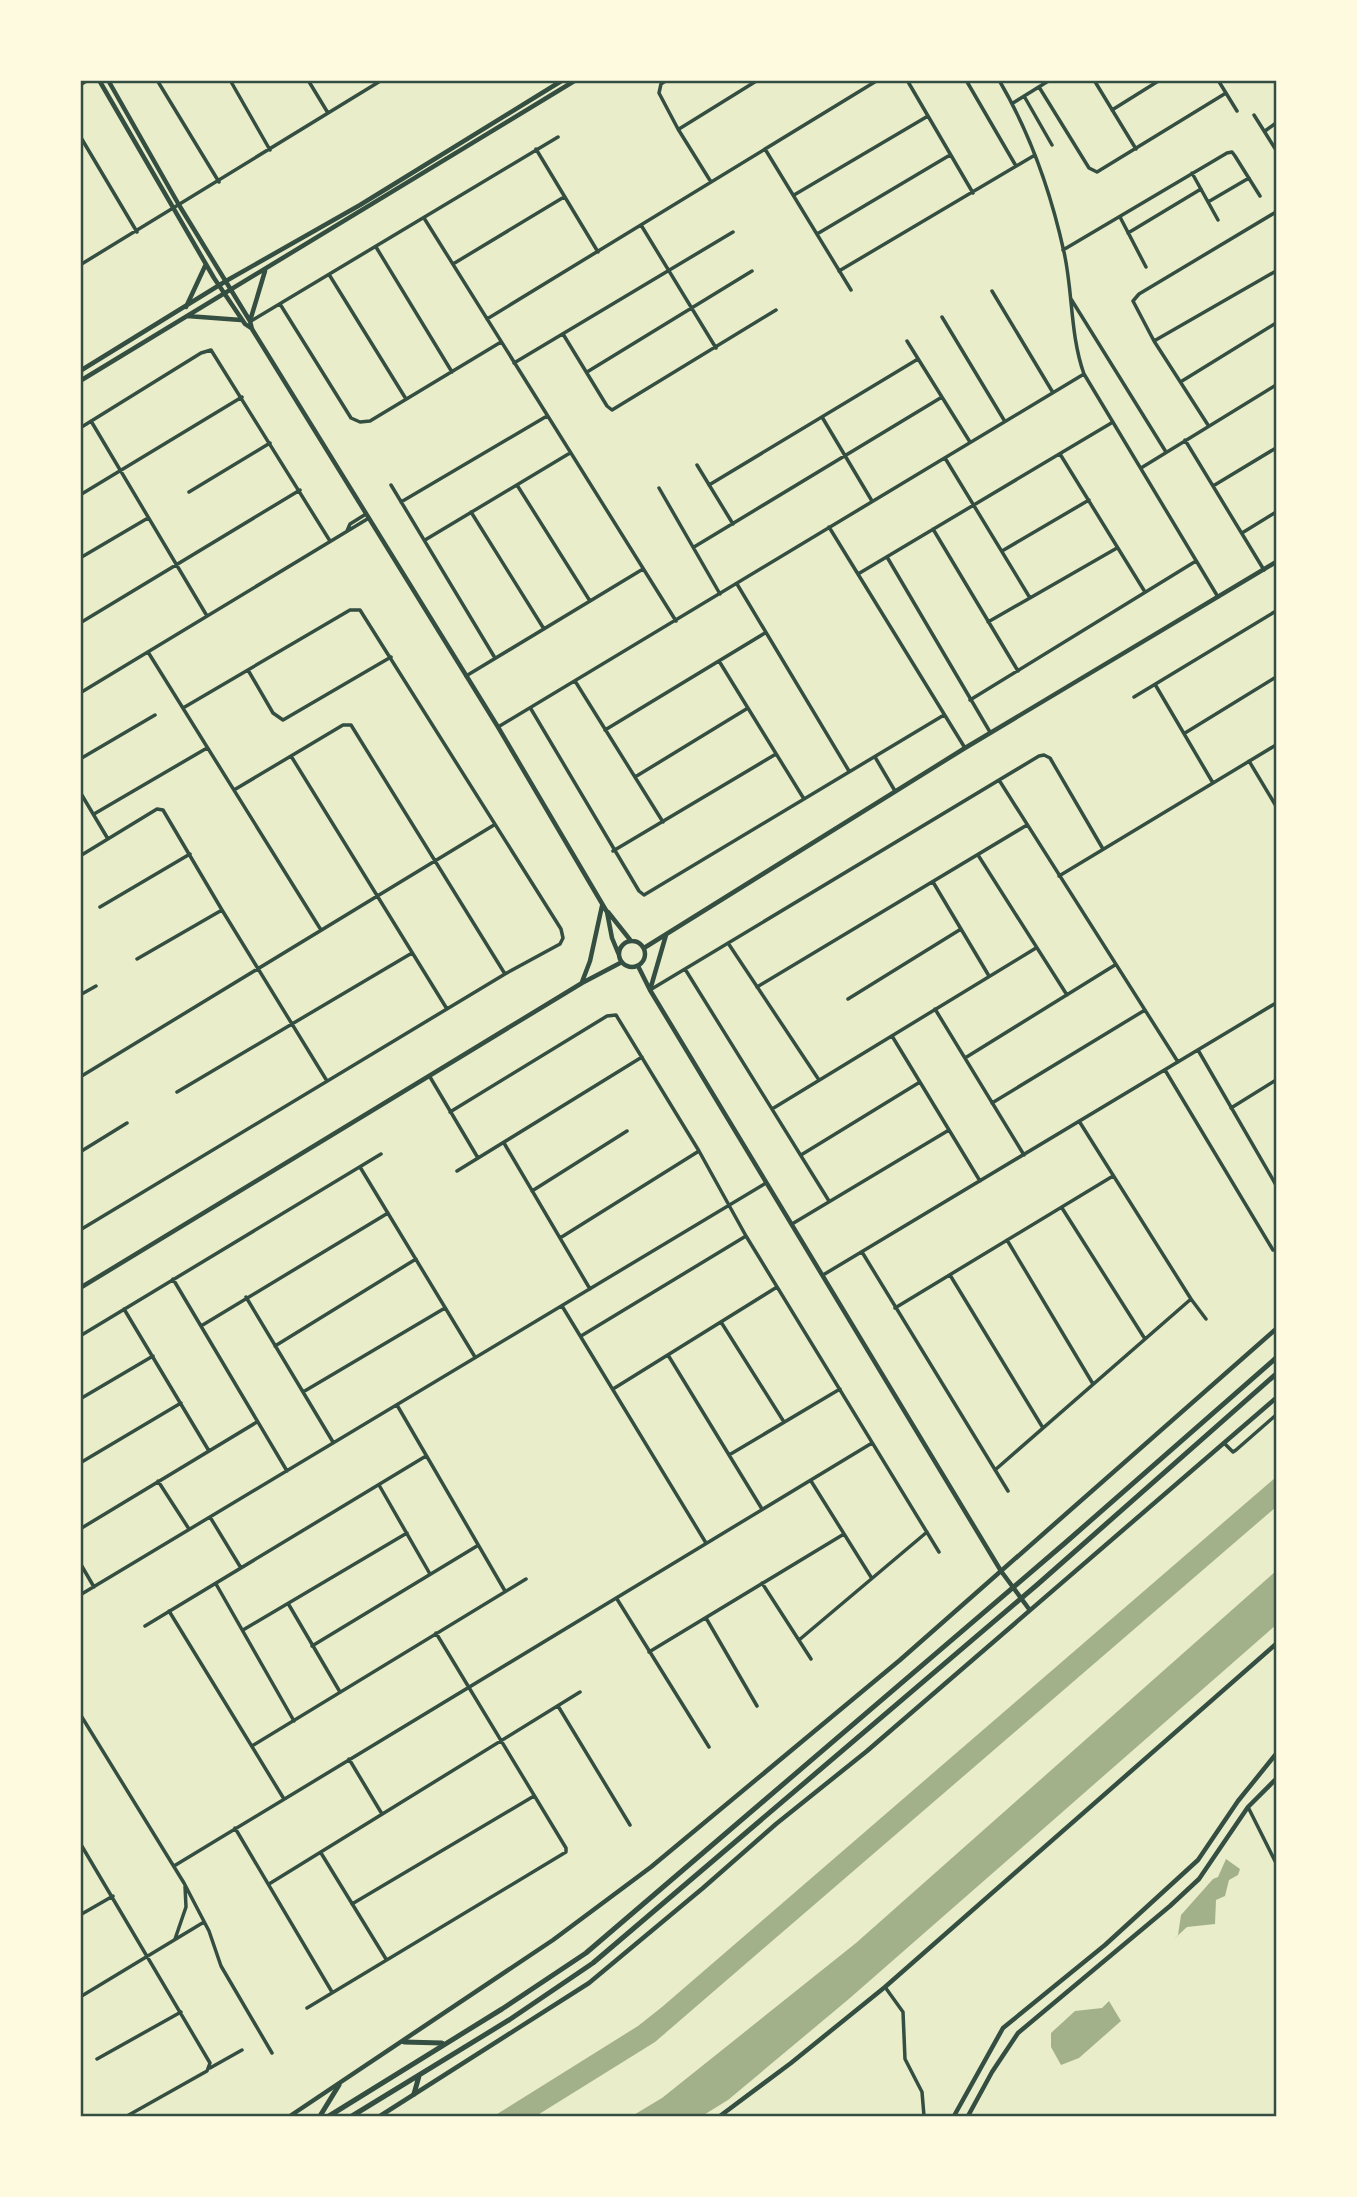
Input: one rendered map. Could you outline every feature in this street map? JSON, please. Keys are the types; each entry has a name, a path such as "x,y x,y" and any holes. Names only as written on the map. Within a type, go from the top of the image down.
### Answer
{"highway":[{"path":"329,2116 502,2009 586,1953 999,1600 1276,1358"},
{"path":"352,2116 509,2020 593,1963 1008,1610 1276,1374"},
{"path":"404,2042 444,2043"},
{"path":"414,2094 419,2076"},
{"path":"320,2116 339,2085"}],"street":[{"path":"80,85 88,80"},
{"path":"99,80 206,264 252,329 498,727 607,912 631,942"},
{"path":"108,80 179,205 231,289 246,322"},
{"path":"158,80 219,182"},
{"path":"230,80 270,150"},
{"path":"309,80 328,113"},
{"path":"81,264 382,80"},
{"path":"80,371 219,285 367,201 563,80"},
{"path":"80,381 576,80"},
{"path":"667,80 661,84 659,93 711,182"},
{"path":"678,129 758,80"},
{"path":"907,80 973,193"},
{"path":"966,80 1016,166"},
{"path":"999,80 1013,103 1035,155 1063,250 1077,349 1084,374 1218,597"},
{"path":"1013,103 1050,80"},
{"path":"1094,80 1136,149"},
{"path":"1112,110 1160,80"},
{"path":"1218,80 1237,111"},
{"path":"487,319 875,81"},
{"path":"1039,87 1093,172 1136,149 1226,93"},
{"path":"1024,96 1052,145"},
{"path":"1254,115 1276,150"},
{"path":"793,195 928,116"},
{"path":"1265,131 1276,123"},
{"path":"80,136 137,232"},
{"path":"186,316 246,322 330,275 558,137"},
{"path":"536,149 598,252"},
{"path":"765,149 851,290"},
{"path":"1063,250 1227,153 1232,152 1260,196"},
{"path":"817,234 950,155"},
{"path":"839,271 1035,155"},
{"path":"1192,173 1219,220"},
{"path":"1208,202 1249,178"},
{"path":"1128,233 1201,189"},
{"path":"453,264 564,197"},
{"path":"1208,425 1154,341 1133,304 1135,297 1276,212"},
{"path":"1119,216 1146,267"},
{"path":"424,218 676,621"},
{"path":"641,225 716,348"},
{"path":"514,363 733,232"},
{"path":"376,247 452,372"},
{"path":"185,307 206,264"},
{"path":"246,322 265,270"},
{"path":"587,373 752,271"},
{"path":"1154,341 1276,271"},
{"path":"330,275 406,399"},
{"path":"992,291 1053,392"},
{"path":"1070,297 1166,452"},
{"path":"280,304 351,418 360,422 370,421 501,342"},
{"path":"563,334 607,407 612,410 776,310"},
{"path":"943,317 1005,421"},
{"path":"1182,381 1276,323"},
{"path":"907,341 970,442"},
{"path":"80,428 208,350 214,353 330,541"},
{"path":"709,485 918,359"},
{"path":"98,361 102,368"},
{"path":"498,727 1084,374"},
{"path":"1140,468 1276,385"},
{"path":"80,495 242,397"},
{"path":"694,547 942,397"},
{"path":"401,502 547,416"},
{"path":"822,417 872,501"},
{"path":"92,421 207,616"},
{"path":"858,574 1112,422"},
{"path":"1185,440 1264,570"},
{"path":"188,492 271,443"},
{"path":"1213,486 1276,448"},
{"path":"424,540 570,453"},
{"path":"1060,453 1146,592"},
{"path":"945,458 1030,598"},
{"path":"697,466 733,524"},
{"path":"391,485 495,658"},
{"path":"517,485 590,601"},
{"path":"659,488 720,594"},
{"path":"80,622 300,490"},
{"path":"1002,551 1089,500"},
{"path":"471,512 544,629"},
{"path":"1242,533 1276,512"},
{"path":"80,693 347,531 350,524 368,516"},
{"path":"80,558 149,517"},
{"path":"829,527 965,748"},
{"path":"933,529 1018,671"},
{"path":"988,622 1118,548"},
{"path":"887,556 990,732"},
{"path":"970,700 1196,561"},
{"path":"643,948 990,732 1276,562"},
{"path":"466,676 643,569"},
{"path":"737,584 849,772"},
{"path":"80,1230 505,974 560,944 563,938 561,929 365,615 356,608 183,708"},
{"path":"1134,697 1276,611"},
{"path":"605,730 766,632"},
{"path":"148,652 321,930"},
{"path":"248,670 273,713 283,720 391,657"},
{"path":"719,661 804,800"},
{"path":"1185,733 1276,677"},
{"path":"575,681 663,822"},
{"path":"1156,684 1157,691 1213,783"},
{"path":"635,777 748,708"},
{"path":"531,709 641,894 647,894 944,715"},
{"path":"80,759 155,715"},
{"path":"234,790 343,725 351,725 505,974"},
{"path":"1059,876 1276,745"},
{"path":"94,814 208,747"},
{"path":"613,851 776,754"},
{"path":"291,756 447,1009"},
{"path":"650,990 1039,756 1048,756 1103,849"},
{"path":"875,757 895,791"},
{"path":"1249,761 1276,804"},
{"path":"999,780 1178,1062"},
{"path":"80,792 108,839"},
{"path":"80,856 160,808 166,812 222,910 327,1081"},
{"path":"80,1077 494,825"},
{"path":"757,987 1027,825"},
{"path":"100,907 190,854"},
{"path":"978,855 1067,995"},
{"path":"933,882 989,976"},
{"path":"582,983 603,904"},
{"path":"136,959 222,910"},
{"path":"607,912 612,938 619,955 622,962 629,967 638,966 645,957 643,948 638,943 631,942 621,947 619,955"},
{"path":"848,999 961,929"},
{"path":"650,990 666,934"},
{"path":"729,943 819,1080"},
{"path":"772,1109 1036,948"},
{"path":"177,1092 412,953"},
{"path":"80,1289 582,983 622,962"},
{"path":"965,1058 1116,965"},
{"path":"638,966 1001,1571 1029,1609"},
{"path":"685,969 830,1201"},
{"path":"80,995 96,986"},
{"path":"823,1275 1276,1003"},
{"path":"935,1009 1024,1155"},
{"path":"992,1103 1145,1010"},
{"path":"450,1112 612,1014 619,1020 699,1151 746,1236 939,1552"},
{"path":"892,1035 980,1181"},
{"path":"1198,1050 1276,1185"},
{"path":"457,1171 642,1057"},
{"path":"1165,1070 1273,1250"},
{"path":"430,1077 478,1158"},
{"path":"1231,1108 1276,1080"},
{"path":"801,1156 920,1082"},
{"path":"1079,1121 1206,1319"},
{"path":"80,1152 127,1123"},
{"path":"792,1224 949,1130"},
{"path":"532,1191 626,1131"},
{"path":"503,1143 590,1289"},
{"path":"560,1238 699,1151"},
{"path":"80,1336 382,1154"},
{"path":"360,1167 475,1358"},
{"path":"895,1308 1113,1176"},
{"path":"80,1595 766,1183"},
{"path":"1062,1208 1145,1339"},
{"path":"200,1326 388,1213"},
{"path":"581,1336 746,1236"},
{"path":"1007,1240 1094,1384"},
{"path":"862,1252 1009,1491"},
{"path":"275,1346 416,1259"},
{"path":"950,1275 1043,1428"},
{"path":"173,1279 287,1471"},
{"path":"612,1390 777,1287"},
{"path":"246,1297 333,1443"},
{"path":"996,1470 1191,1299"},
{"path":"562,1306 706,1544"},
{"path":"303,1392 445,1308"},
{"path":"124,1309 209,1451"},
{"path":"721,1322 784,1422"},
{"path":"290,2116 553,1940 652,1867 900,1660 1276,1329"},
{"path":"668,1355 762,1509"},
{"path":"80,1399 153,1356"},
{"path":"729,1455 840,1389"},
{"path":"380,2116 589,1983 776,1824 867,1751 1276,1398"},
{"path":"80,1464 181,1403"},
{"path":"397,1405 505,1592"},
{"path":"1224,1443 1233,1452 1276,1415"},
{"path":"80,1529 257,1422"},
{"path":"174,1866 872,1443"},
{"path":"145,1626 426,1456"},
{"path":"810,1480 871,1577"},
{"path":"158,1482 190,1529"},
{"path":"379,1485 430,1574"},
{"path":"209,1517 241,1568"},
{"path":"799,1640 927,1532"},
{"path":"243,1630 407,1533"},
{"path":"649,1652 844,1534"},
{"path":"312,1646 477,1546"},
{"path":"80,1563 94,1587"},
{"path":"252,1746 526,1579"},
{"path":"762,1583 811,1659"},
{"path":"216,1584 294,1721"},
{"path":"617,1599 709,1747"},
{"path":"289,1605 340,1692"},
{"path":"169,1611 284,1800"},
{"path":"706,1618 757,1706"},
{"path":"307,2008 566,1852 436,1633"},
{"path":"720,2116 885,1987 1276,1644"},
{"path":"269,1884 580,1692"},
{"path":"558,1706 629,1825"},
{"path":"80,1714 184,1883 205,1922 221,1966 272,2053"},
{"path":"954,2116 1003,2028 1105,1945 1198,1860 1238,1801 1276,1754"},
{"path":"349,1759 382,1814"},
{"path":"968,2116 992,2071 1018,2033 1199,1880 1248,1807 1276,1779"},
{"path":"352,1904 534,1796"},
{"path":"1248,1807 1276,1863"},
{"path":"235,1828 332,1992"},
{"path":"80,1843 209,2058 210,2068"},
{"path":"321,1852 386,1959"},
{"path":"174,1941 186,1907 184,1883"},
{"path":"80,1915 113,1896"},
{"path":"80,1997 205,1922"},
{"path":"885,1987 903,2012 905,2059 922,2092 924,2116"},
{"path":"97,2059 181,2012"},
{"path":"127,2116 242,2050"}],"shaded area":[{"path":"1276,1477 1276,1507 655,2042 536,2116 494,2116 638,2026 662,2007"},
{"path":"1276,1571 1276,1625 850,1998 728,2100 702,2116 632,2116 662,2098 856,1943"},
{"path":"1226,1859 1240,1869 1238,1875 1229,1880 1225,1896 1216,1900 1215,1924 1187,1927 1174,1939 1178,1935 1181,1915 1213,1879 1218,1877"},
{"path":"1109,2001 1121,2021 1079,2058 1061,2065 1051,2047 1051,2033 1075,2011 1102,2008"}]}
